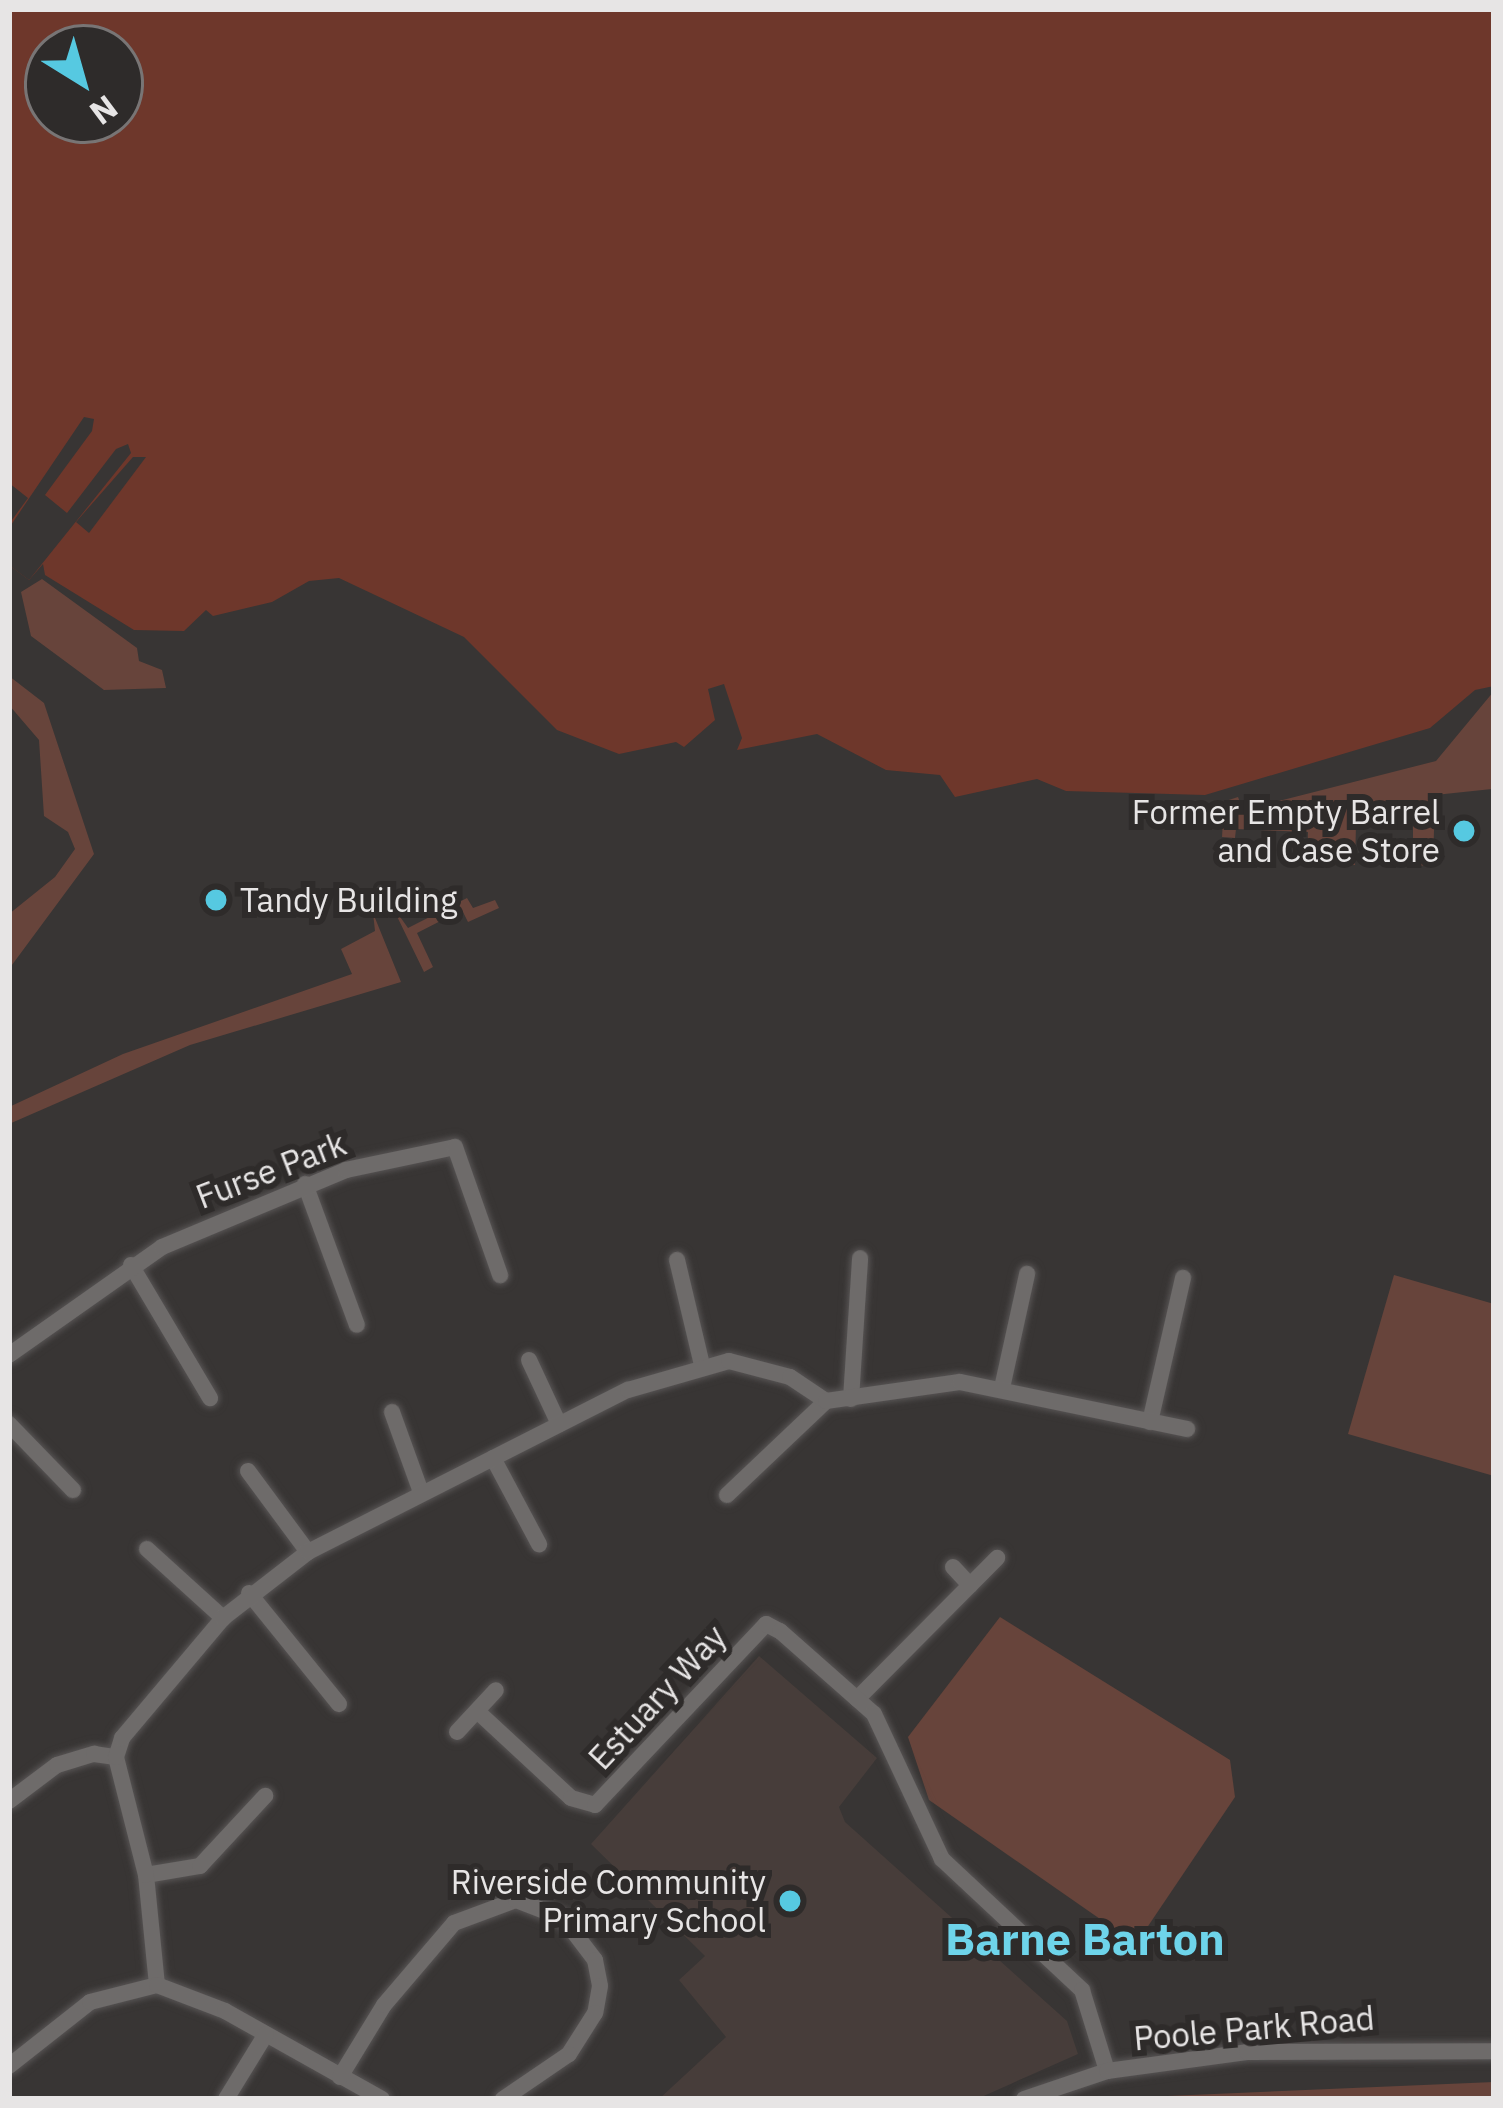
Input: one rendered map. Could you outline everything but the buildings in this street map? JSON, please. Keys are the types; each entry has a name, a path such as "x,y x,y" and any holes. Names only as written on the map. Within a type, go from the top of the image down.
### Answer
{"street":[{"name":"Furse Park","path":"9,1355 131,1265 305,1184 455,1147 500,1275"},
{"path":"305,1184 356,1325"},
{"path":"851,1399 860,1258"},
{"path":"677,1260 702,1365"},
{"path":"131,1265 210,1398"},
{"path":"1002,1388 1027,1274"},
{"path":"1150,1422 1183,1278"},
{"path":"529,1360 559,1424"},
{"path":"157,1985 146,1875 116,1757 138,1718 223,1618 308,1552 559,1424 702,1365 753,1363 826,1401 929,1382 1002,1388 1186,1429"},
{"path":"727,1495 826,1401"},
{"path":"392,1412 421,1492"},
{"path":"9,1424 73,1490"},
{"path":"493,1457 539,1544"},
{"path":"248,1471 308,1552"},
{"path":"148,1549 223,1618"},
{"path":"857,1699 997,1558"},
{"path":"953,1567 970,1585"},
{"path":"250,1593 340,1704"},
{"name":"Estuary Way","path":"477,1711 585,1806 607,1795 766,1624 857,1699 894,1745 925,1835 941,1859 1082,1990 1107,2071"},
{"path":"457,1732 496,1690"},
{"path":"9,1801 57,1766 94,1754 116,1757"},
{"path":"146,1875 200,1866 265,1796"},
{"path":"340,2077 384,2005 454,1923 515,1900 563,1918 595,1960 600,1985 595,2013 569,2054 502,2099"},
{"path":"9,2066 90,2002 157,1985 266,2034 382,2099"},
{"path":"226,2099 266,2034"},
{"name":"Poole Park Road","path":"1024,2099 1107,2071 1247,2052 1494,2051"}],"shaded area":[{"path":"9,9 1494,9 1494,686 1475,690 1430,728 1205,795 1066,791 1037,779 955,797 940,775 886,770 817,734 737,750 742,738 724,684 708,689 715,720 684,747 676,742 619,754 557,730 464,637 339,578 309,581 272,602 213,616 206,610 184,631 134,630 45,575 43,564 29,580 9,565 9,524 28,498 9,483"},
{"path":"42,579 137,648 139,661 162,670 166,688 104,690 31,636 21,592"},
{"path":"9,676 44,703 94,854 9,969 9,914 55,877 75,849 68,832 44,816 39,740 9,705"},
{"path":"1494,691 1494,797 1492,789 1435,795 1433,865 1413,866 1413,825 1356,825 1355,865 1307,864 1308,832 1236,829 1235,838 1222,837 1223,820 1207,807 1238,797 1243,810 1436,761"},
{"path":"467,898 473,908 495,900 499,908 468,922 462,910 417,933 433,967 424,972 391,904 408,928"},
{"path":"373,913 401,982 190,1045 9,1124 9,1107 123,1054 352,974 341,949 375,931"},
{"path":"1394,1275 1494,1304 1494,1476 1348,1434"},
{"path":"1000,1617 1230,1760 1235,1797 1136,1944 929,1800 908,1737"},
{"name":"Riverside Community Primary School","path":"759,1656 877,1758 839,1807 845,1822 1067,2021 1078,2054 977,2099 659,2099 726,2037 679,1980 705,1956 591,1844"},
{"path":"1494,2082 1494,2099 1121,2098"}],"pier":[{"path":"84,417 94,419 92,431 45,495 67,513 116,449 128,444 131,453 29,580 9,565 9,528"},
{"path":"133,457 146,457 89,533 76,522"}],"place":[{"name":"Former Empty Barrel and Case Store","path":"1464,831"},
{"name":"Tandy Building","path":"216,900"},
{"name":"Riverside Community Primary School","path":"790,1901"}],"district":[{"name":"Barne Barton","path":"1085,1939"}]}
